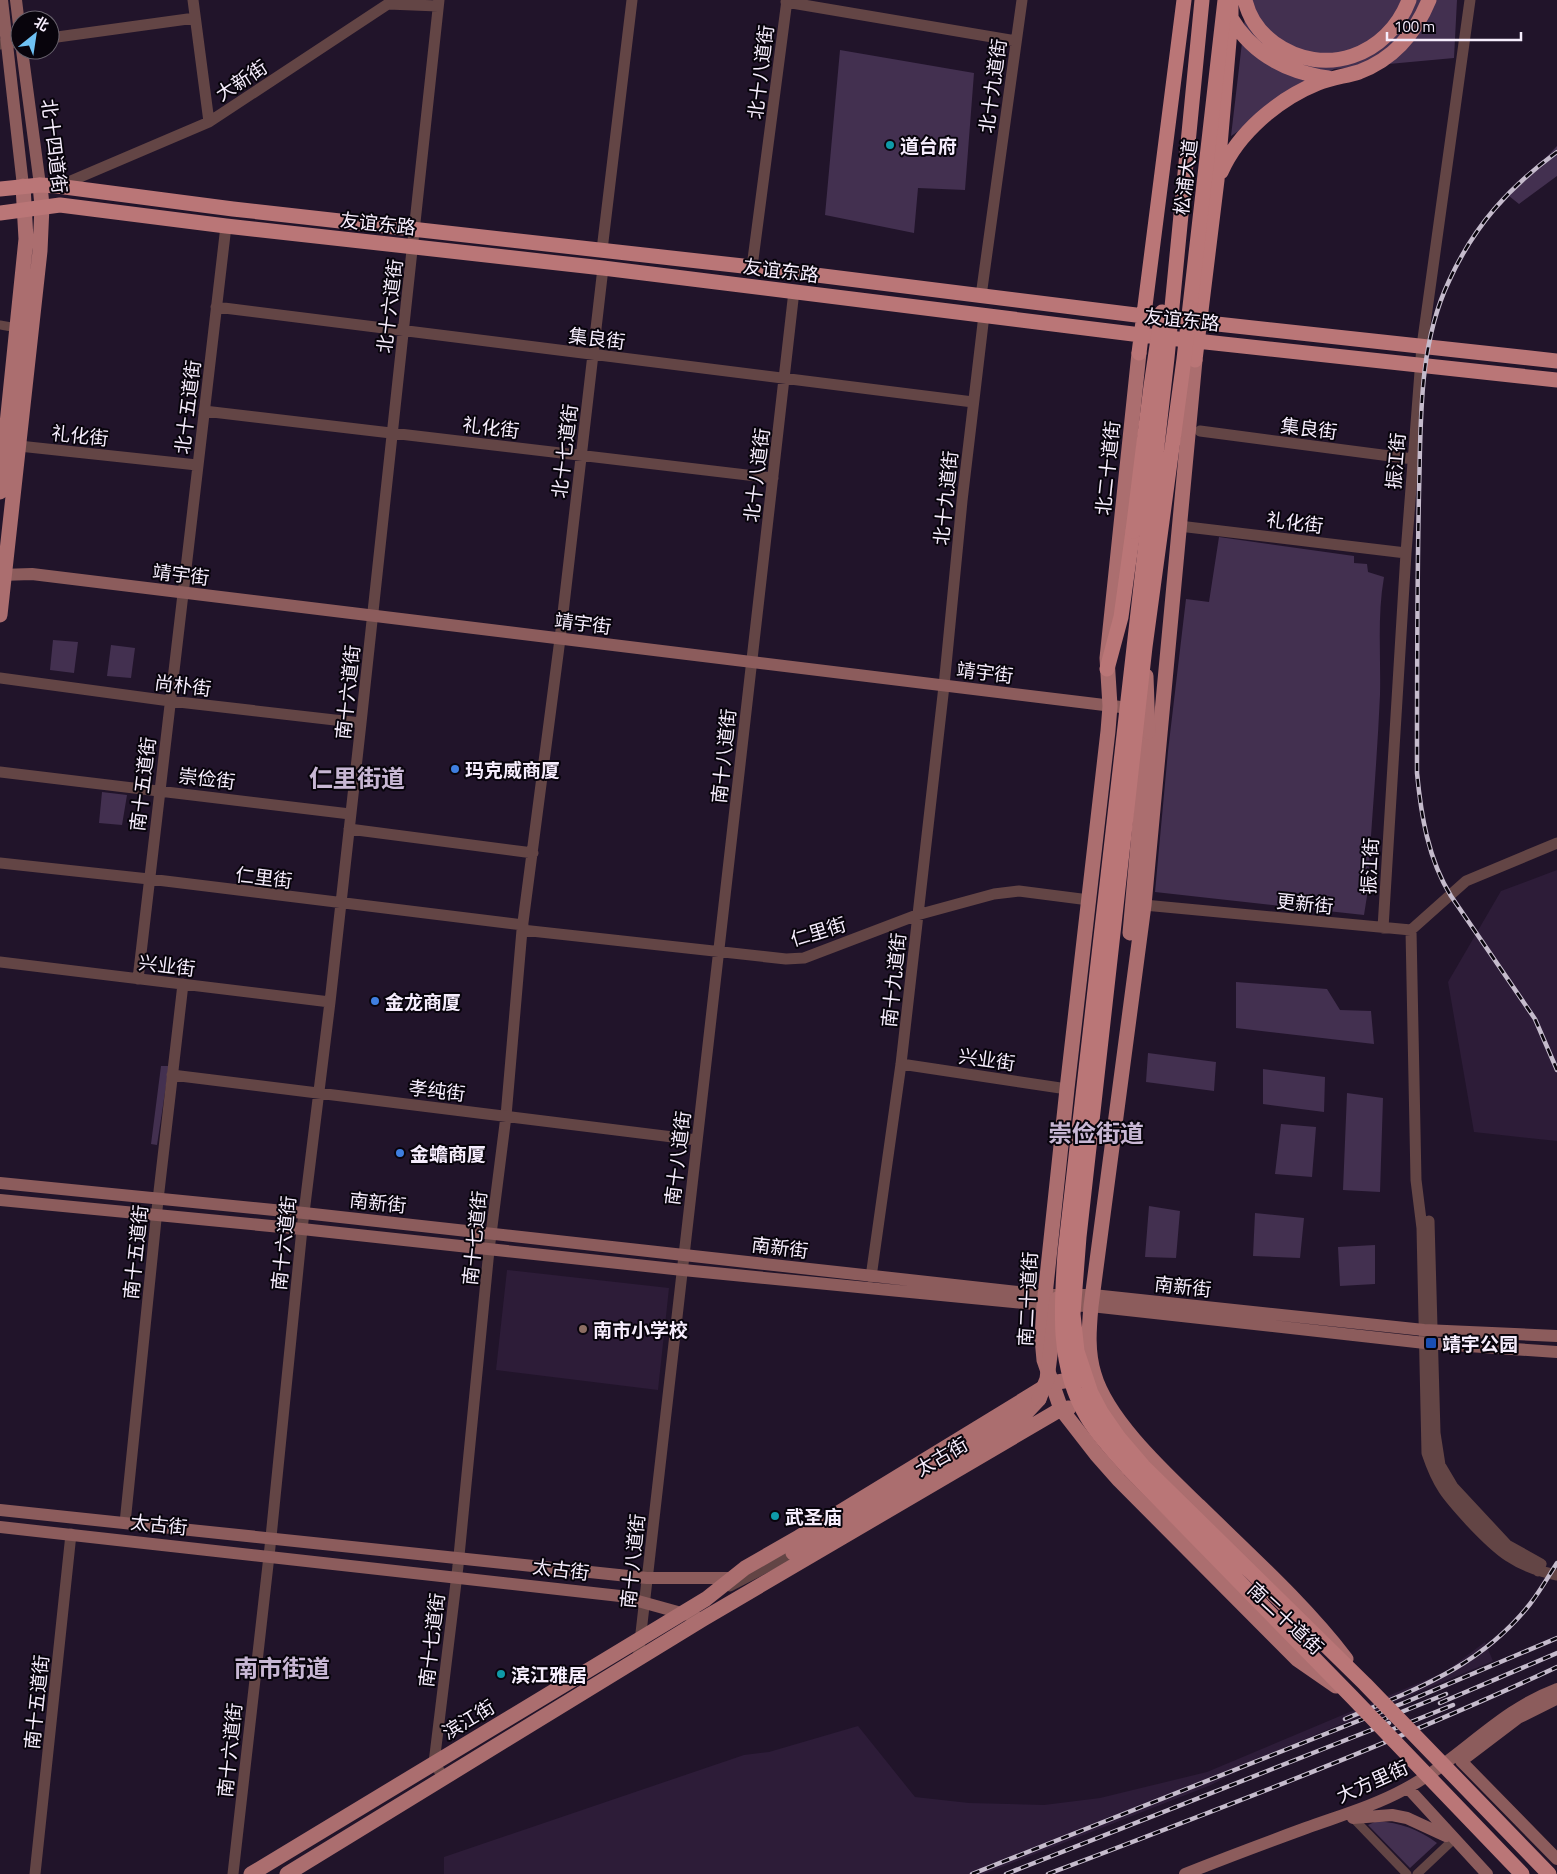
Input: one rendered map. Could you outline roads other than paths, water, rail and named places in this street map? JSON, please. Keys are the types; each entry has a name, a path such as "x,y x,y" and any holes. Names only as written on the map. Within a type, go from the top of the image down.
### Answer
{"highway":[{"name":"北二十道街","path":"1139,353 1184,0"},
{"name":"松浦大道","path":"1202,0 1167,358 1064,1253 1062,1331 1065,1356 1070,1379 1087,1417 1105,1442 1128,1468 1522,1874"},
{"name":"松浦大道","path":"1189,360 1225,0"},
{"path":"1231,0 1217,180 1197,340 1189,360 1145,647 1079,1237 1073,1314 1077,1351 1091,1393 1101,1412 1143,1466 1366,1684 1550,1874"},
{"path":"1246,0 1248,12 1269,39 1294,54 1306,58 1331,60 1361,53 1380,42 1398,22 1409,0"},
{"path":"1217,180 1226,161 1236,147 1264,117 1282,102 1301,91 1320,82 1373,66 1397,50 1417,25 1429,0"},
{"path":"1231,18 1241,35 1259,51 1281,65 1308,75 1335,78"},
{"path":"1107,669 1121,616 1151,386 1186,162"},
{"name":"友谊东路","path":"0,189 40,185 57,186 233,209 752,267 1144,316 1557,361"},
{"name":"友谊东路","path":"0,213 60,205 226,226 603,268 1141,334 1557,380"}],"main road":[{"name":"北十四道街","path":"0,492 26,239 23,186 9,43 2,0"},
{"name":"北十四道街","path":"0,615 2,575 19,446 40,251 42,206 23,60"},
{"name":"北二十道街","path":"1088,900 1110,706 1107,658 1139,353"},
{"path":"1138,904 1162,712 1179,526 1189,360"},
{"name":"靖宇街","path":"2,575 32,574 1162,712"},
{"path":"1138,904 1148,732 1145,647"},
{"name":"南二十道街","path":"1088,900 1042,1338 1044,1360 1051,1384 1061,1409 1119,1480 1297,1659 1352,1697"},
{"name":"南二十道街","path":"1138,904 1107,1188 1088,1338 1094,1376 1107,1404 1150,1459 1312,1616 1366,1684"},
{"name":"南新街","path":"0,1184 304,1213 684,1254 1045,1300"},
{"name":"南新街","path":"0,1200 302,1229 683,1270 1045,1300 1092,1301 1429,1330 1557,1336"},
{"name":"太古街","path":"793,1553 1024,1414 1039,1399 1046,1379 1064,1253"},
{"name":"南新街","path":"1092,1301 1429,1344 1557,1352"},
{"path":"1051,1384 1094,1376"},
{"name":"太古街","path":"706,1598 746,1568 1051,1384"},
{"path":"1061,1409 1107,1404"},
{"name":"太古街","path":"0,1527 620,1596 703,1619 1061,1409"},
{"name":"太古街","path":"0,1510 647,1578 732,1578"},
{"name":"滨江街","path":"251,1874 706,1598"},
{"name":"滨江街","path":"287,1874 703,1619"},
{"name":"大方里街","path":"1205,1874 1388,1804 1437,1770 1507,1714 1535,1698 1557,1689"},
{"name":"大方里街","path":"1185,1874 1265,1842 1372,1805 1409,1790 1461,1761 1518,1718 1557,1698"},
{"path":"1461,1761 1557,1859"},
{"path":"1409,1790 1487,1874"},
{"path":"1353,1818 1392,1815 1407,1818 1454,1839"}],"street":[{"path":"193,0 209,122"},
{"path":"602,250 632,0"},
{"name":"北十九道街","path":"981,296 1022,0"},
{"name":"振江街","path":"1383,928 1406,553 1422,346 1470,0"},
{"path":"787,1 1016,41"},
{"name":"北十八道街","path":"752,267 787,1"},
{"name":"大新街","path":"57,186 209,122 388,4 439,3"},
{"name":"北十六道街","path":"373,616 439,3"},
{"path":"60,37 195,18"},
{"name":"北十五道街","path":"183,593 226,226"},
{"name":"北十七道街","path":"560,639 603,268"},
{"name":"北十八道街","path":"751,662 794,291"},
{"name":"集良街","path":"216,308 973,402"},
{"name":"北十九道街","path":"944,686 973,402 984,314"},
{"path":"0,325 17,328"},
{"name":"礼化街","path":"204,411 773,478"},
{"name":"集良街","path":"1200,431 1413,459"},
{"name":"礼化街","path":"19,446 197,465"},
{"name":"礼化街","path":"1179,526 1406,553"},
{"name":"南十五道街","path":"138,979 183,593"},
{"name":"南十六道街","path":"233,1874 302,1229 330,1002 373,616"},
{"name":"南十七道街","path":"434,1763 458,1559 489,1250 506,1116 523,928 560,639"},
{"name":"南十八道街","path":"638,1658 720,953 751,662"},
{"name":"尚朴街","path":"0,678 170,701 361,723"},
{"name":"南十九道街","path":"871,1277 901,1064 944,686"},
{"name":"崇俭街","path":"0,772 350,814"},
{"path":"349,830 533,853"},
{"path":"1557,843 1466,881 1414,927 1418,1058 1423,1115 1424,1181 1431,1256 1427,1453 1444,1492 1497,1549 1538,1571 1557,1575"},
{"name":"仁里街","path":"0,863 149,879 786,960 804,958 917,915 994,894 1019,891 1088,900"},
{"path":"1088,900 1138,904"},
{"name":"更新街","path":"1138,904 1383,928 1414,927"},
{"name":"兴业街","path":"0,962 330,1002"},
{"name":"南十五道街","path":"125,1523 156,1215 183,984"},
{"name":"兴业街","path":"901,1064 1067,1089"},
{"name":"孝纯街","path":"172,1074 697,1140"},
{"name":"南十五道街","path":"35,1874 71,1534"},
{"name":"太古街","path":"706,1598 793,1553"},
{"path":"434,1763 444,1778"},
{"path":"1353,1818 1408,1874"},
{"path":"1417,1874 1454,1839"}],"railway":[{"path":"1557,152 1523,179 1494,209 1459,261 1439,306 1426,358 1423,385 1417,598 1417,773 1421,805 1431,852 1451,896 1535,1019 1557,1070"},
{"path":"1345,1719 1422,1686 1468,1660 1490,1644 1511,1626 1530,1604 1557,1563"},
{"path":"972,1874 1406,1702 1557,1638"},
{"path":"1440,1703 1557,1653"},
{"path":"1048,1874 1368,1749 1557,1667"},
{"path":"1379,1721 1446,1694"},
{"path":"1381,1734 1453,1705"},
{"path":"1006,1874 1389,1723"}],"place":[{"name":"道台府","path":"890,145"},
{"name":"玛克威商厦","path":"455,769"},
{"name":"金龙商厦","path":"375,1001"},
{"name":"金蟾商厦","path":"400,1153"},
{"name":"南市小学校","path":"583,1329"},
{"name":"靖宇公园","path":"1431,1343"},
{"name":"武圣庙","path":"775,1516"},
{"name":"滨江雅居","path":"501,1674"}],"district":[{"name":"仁里街道","path":"357,778"},
{"name":"崇俭街道","path":"1096,1133"},
{"name":"南市街道","path":"282,1668"}]}
